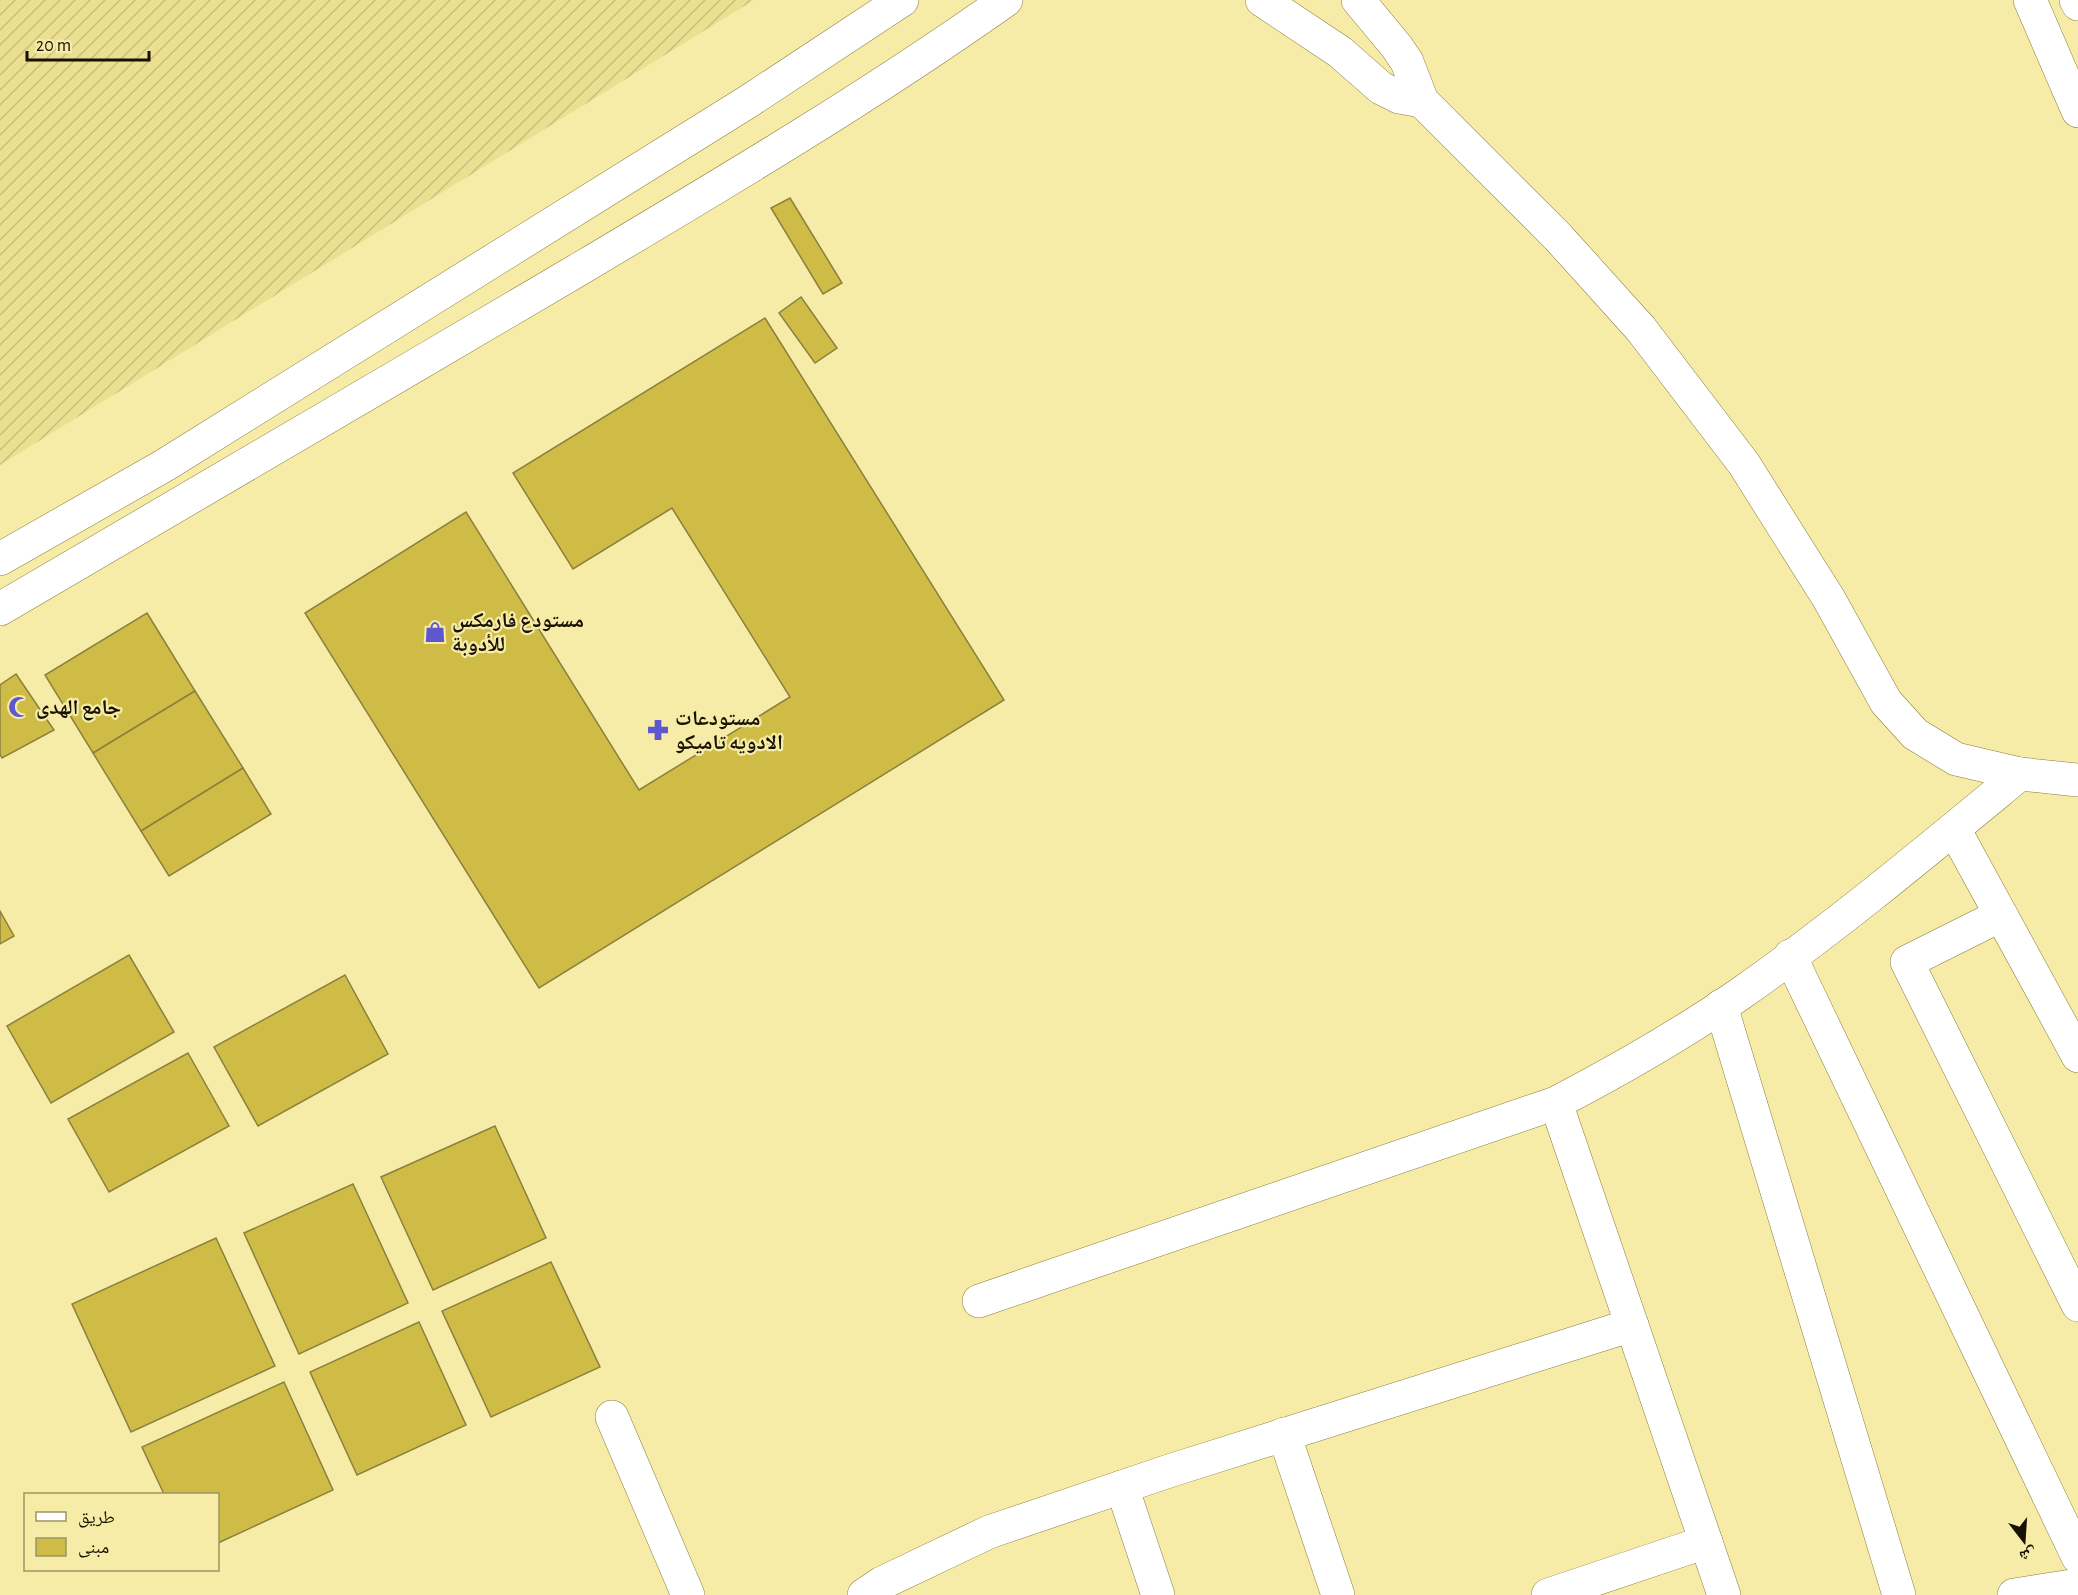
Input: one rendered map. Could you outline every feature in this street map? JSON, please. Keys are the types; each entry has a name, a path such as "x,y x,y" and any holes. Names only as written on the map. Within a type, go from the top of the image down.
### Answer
{"street":[{"path":"0,559 165,465 749,100 902,0"},
{"path":"0,609 782,149 956,36 1006,0"},
{"path":"1262,0 1340,52 1381,88 1399,97 1422,100"},
{"path":"1358,0 1407,62 1422,100 1558,237 1641,329 1744,464 1829,599 1886,702 1914,734 1956,759 2020,774 2078,780"},
{"path":"2030,0 2078,111"},
{"path":"2076,0 2078,4"},
{"path":"432,298 458,341"},
{"path":"979,1302 1556,1103 1612,1074 1720,1006 1790,956 1954,829 2020,774"},
{"path":"1954,829 2078,1056"},
{"path":"2001,915 1907,962 2078,1305"},
{"path":"1790,956 2078,1557"},
{"path":"1720,1006 1899,1595"},
{"path":"1556,1103 1724,1595"},
{"path":"878,1591 989,1532 1284,1434 1632,1325"},
{"path":"612,1417 688,1595"},
{"path":"1284,1434 1338,1595"},
{"path":"1122,1487 1158,1595"},
{"path":"1548,1595 1618,1584 1706,1542"},
{"path":"2014,1595 2078,1585"}],"shaded area":[{"path":"0,0 754,0 0,465"}],"building":[{"path":"790,198 842,283 823,294 771,208"},
{"path":"801,297 837,348 815,363 779,313"},
{"path":"765,318 1004,700 539,988 305,613 466,512 639,790 790,697 672,508 573,569 513,473"},
{"path":"147,613 195,691 93,753 45,675"},
{"name":"جامع الهدى","path":"16,674 54,730 2,758 0,754 0,685"},
{"path":"195,691 243,768 141,831 93,753"},
{"path":"243,768 271,814 169,876 141,831"},
{"path":"0,911 14,936 0,944"},
{"path":"129,955 174,1032 51,1103 7,1026"},
{"path":"345,975 388,1054 258,1126 214,1047"},
{"path":"188,1053 229,1126 109,1192 68,1119"},
{"path":"495,1126 546,1238 433,1290 381,1177"},
{"path":"353,1184 408,1303 299,1354 244,1233"},
{"path":"216,1238 275,1366 131,1432 72,1304"},
{"path":"551,1262 600,1367 491,1417 442,1311"},
{"path":"419,1322 466,1425 357,1475 310,1372"},
{"path":"284,1382 333,1490 219,1543 219,1493 164,1493 142,1447"}],"place":[{"name":"مستودع فارمكس للأدوبة","path":"435,632"},
{"name":"جامع الهدى","path":"19,707"},
{"name":"مستودعات الادويه تاميكو","path":"658,730"}]}
